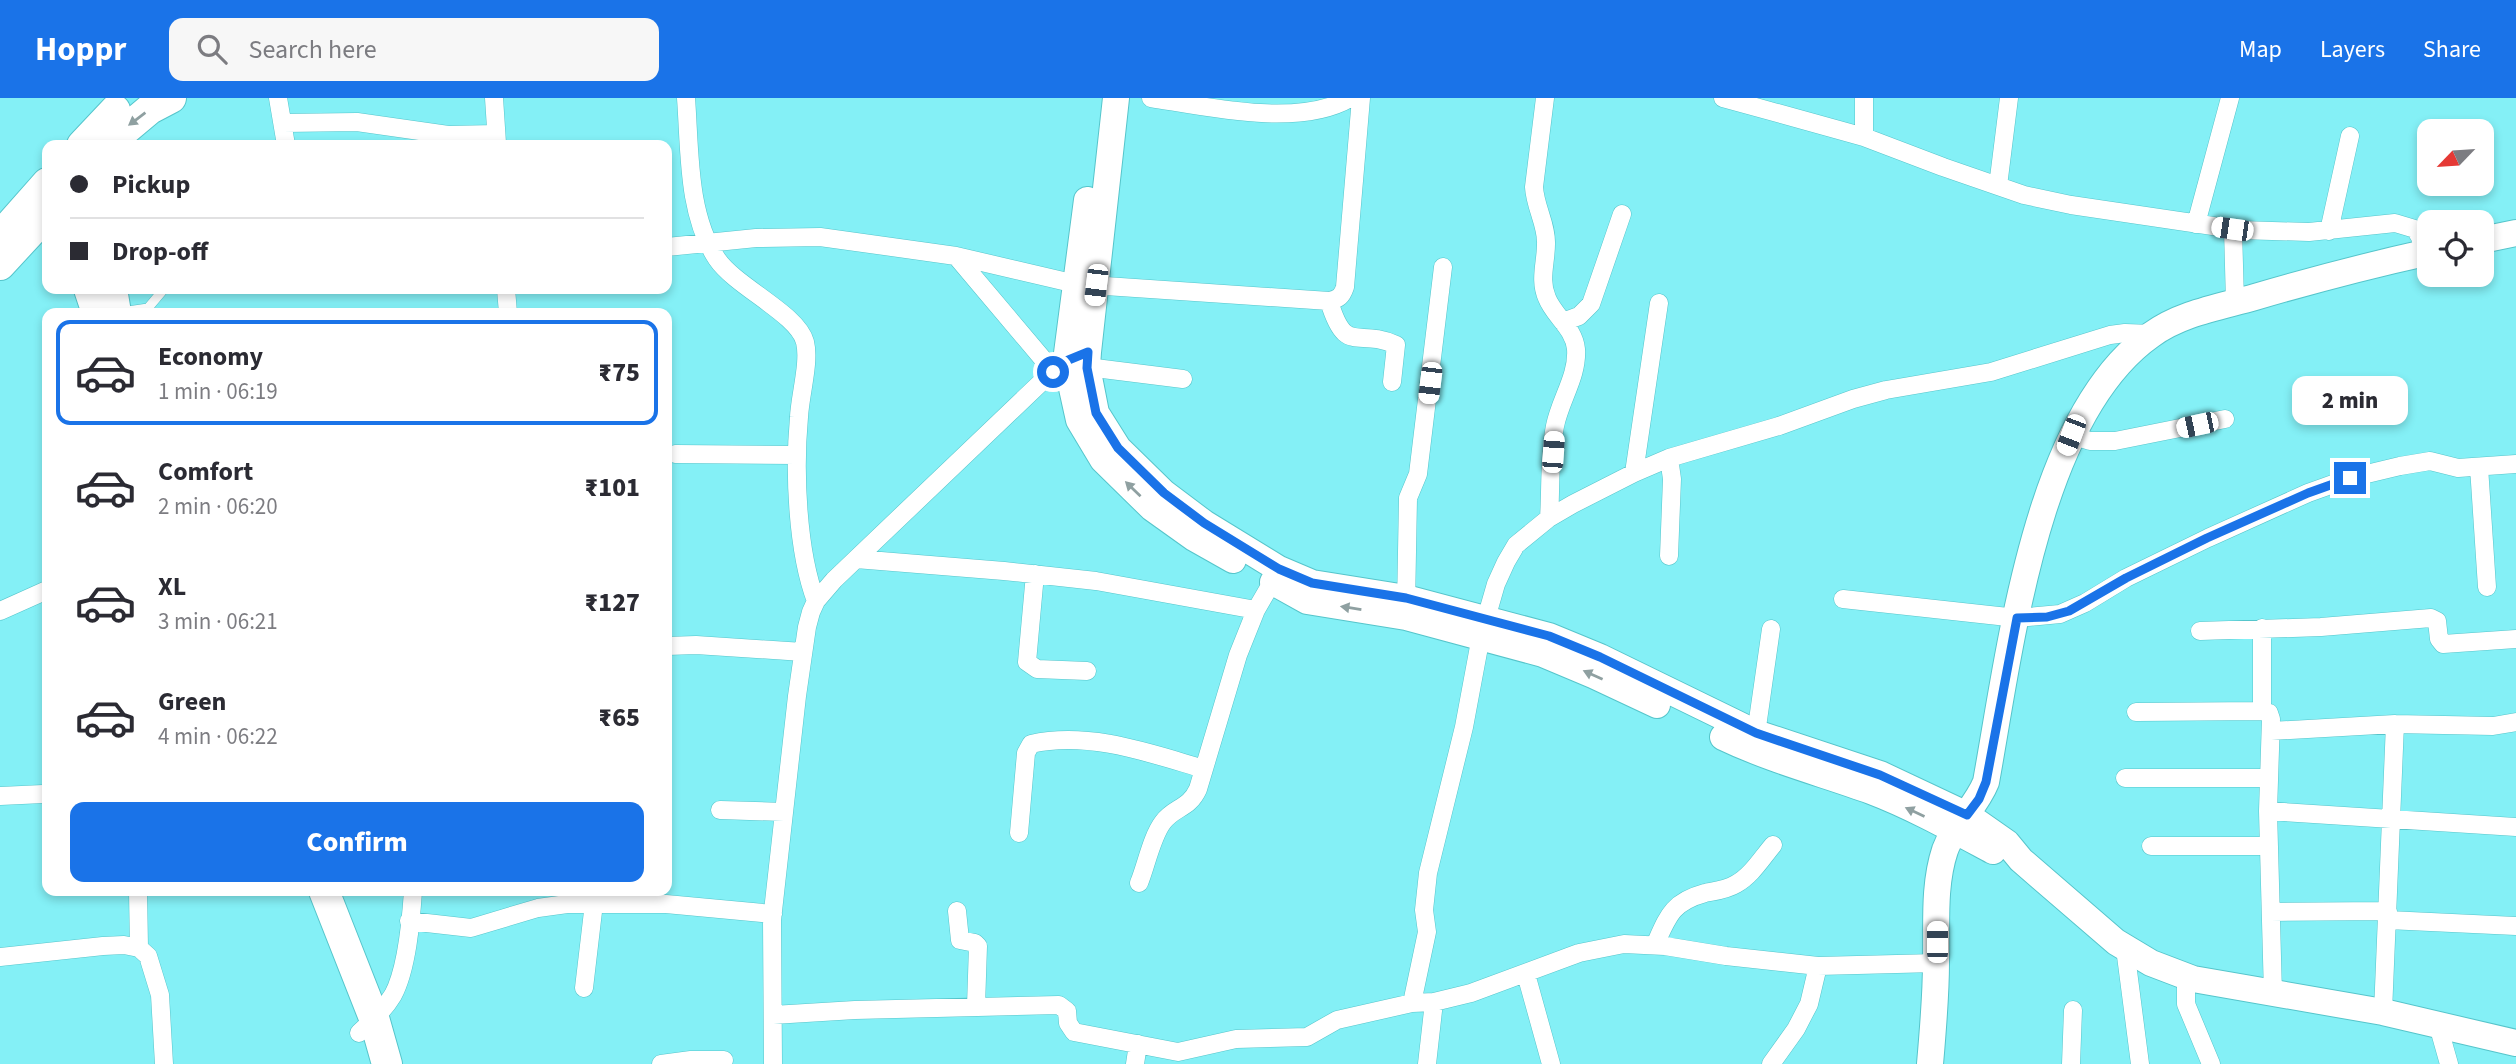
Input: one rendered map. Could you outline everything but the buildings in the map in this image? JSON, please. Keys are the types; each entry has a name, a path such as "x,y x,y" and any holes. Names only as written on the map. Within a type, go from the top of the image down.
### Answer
{"main road":[{"path":"93,98 94,140"},
{"path":"95,140 114,110 130,98"},
{"path":"97,140 171,98"},
{"path":"1086,284 1099,98"},
{"path":"1116,98 1073,363 1079,420 1103,460 1152,508 1194,538 1276,576 1307,601 1406,607 1483,627 1873,792 1961,822 2003,856 2021,860 2125,948 2151,963 2186,976 2383,1012 2516,1043"},
{"path":"0,236 42,189"},
{"path":"0,265 42,219"},
{"path":"2494,238 2516,233"},
{"path":"1930,1064 1939,879 1945,851 1961,822 1979,799 1986,782 2017,618 2050,491 2071,435 2102,382 2126,355 2152,334 2185,316 2360,267 2417,254"},
{"path":"307,896 339,972 387,1064"},
{"path":"326,896 367,1025 368,1064"}],"street":[{"path":"278,98 285,140"},
{"path":"283,123 357,122 497,140 494,98"},
{"path":"686,98 692,181 708,243 729,273 792,323 805,341 807,352 801,391 797,455 804,558 809,584 816,601"},
{"path":"1151,98 1290,114 1314,112 1350,98"},
{"path":"672,247 756,238 820,237 956,256 1086,284 1329,301 1342,296 1345,287 1361,98"},
{"path":"1545,98 1534,187 1535,201 1545,231 1543,283 1546,296 1575,340 1576,352 1571,380 1554,429 1549,518"},
{"path":"1723,98 1864,137 2024,195 2071,205 2232,229 2329,231 2395,223 2407,225 2417,232"},
{"path":"1864,98 1864,137"},
{"path":"1998,186 2009,98"},
{"path":"2196,224 2230,98"},
{"path":"2329,231 2350,136"},
{"path":"1563,322 1579,316 1591,304 1622,214"},
{"path":"2232,229 2235,302"},
{"path":"956,256 1073,363 1183,379"},
{"path":"1406,607 1408,498 1418,474 1443,267"},
{"path":"1329,301 1336,324 1346,335 1396,345 1392,382"},
{"path":"1634,473 1659,303"},
{"path":"1412,1003 1427,932 1424,910 1428,873 1464,727 1483,627 1506,562 1516,545 1549,518 1634,473 1670,458 1886,390 1991,372 2110,335 2126,332 2152,334"},
{"path":"773,1064 772,914 803,652 807,627 816,601 856,559 1073,363"},
{"path":"2071,435 2090,441 2115,441 2225,419"},
{"path":"675,454 797,455"},
{"path":"1669,556 1672,479 1670,458"},
{"path":"1843,599 2017,618 2047,617 2069,611 2126,578 2207,538 2308,493 2350,478 2430,461 2458,468 2516,464"},
{"path":"2479,467 2487,587"},
{"path":"856,559 1096,581 1256,610"},
{"path":"1035,574 1027,662 1037,668 1087,671"},
{"path":"1139,883 1161,824 1171,813 1194,798 1238,655 1256,610 1276,576"},
{"path":"0,611 42,592"},
{"path":"2200,631 2321,627 2431,618 2437,621 2439,639 2443,644 2516,639"},
{"path":"2262,628 2262,711"},
{"path":"1755,742 1771,629"},
{"path":"672,646 803,652"},
{"path":"2136,712 2270,713 2268,811 2273,994"},
{"path":"2271,730 2395,724 2493,726 2516,722"},
{"path":"2383,1012 2395,724"},
{"path":"1019,833 1026,753 1031,744 1062,741 1133,748 1204,769"},
{"path":"2125,778 2269,778"},
{"path":"0,796 42,794"},
{"path":"720,810 784,812"},
{"path":"2268,811 2516,827"},
{"path":"1655,945 1668,915 1674,908 1692,897 1724,890 1737,884 1773,845"},
{"path":"2151,846 2269,846"},
{"path":"138,896 139,948"},
{"path":"367,1025 384,1008 394,992 402,970 412,896"},
{"path":"410,921 471,928 538,908 567,904 705,906 772,914"},
{"path":"584,988 594,904"},
{"path":"957,911 960,940 978,946 976,1006"},
{"path":"2271,912 2388,915 2516,926"},
{"path":"773,1015 1059,1005 1067,1011 1068,1023 1074,1032 1178,1052 1236,1039 1307,1037 1337,1020 1471,993 1579,953 1624,944 1655,945 1818,966 1936,963"},
{"path":"0,957 103,946 124,945 139,948 148,956 160,995 164,1064"},
{"path":"2125,948 2140,1064"},
{"path":"1771,1064 1796,1029 1809,1004 1818,966"},
{"path":"1526,974 1551,1064"},
{"path":"2186,976 2186,1004 2211,1064"},
{"path":"1427,1064 1434,1002"},
{"path":"2071,1064 2073,1010"},
{"path":"2438,1025 2449,1064"},
{"path":"1135,1064 1138,1044"},
{"path":"661,1064 724,1060"}],"lane":[{"path":"148,308 160,294"}],"route":[{"path":"1053,372 1066,361 1088,352 1087,368 1096,413 1118,448 1164,493 1204,523 1279,569 1312,583 1406,598 1549,636 1600,657 1756,733 1880,775 1967,815 1979,799 1986,782 2017,618 2047,617 2069,611 2126,578 2207,538 2308,493 2350,478"}]}
